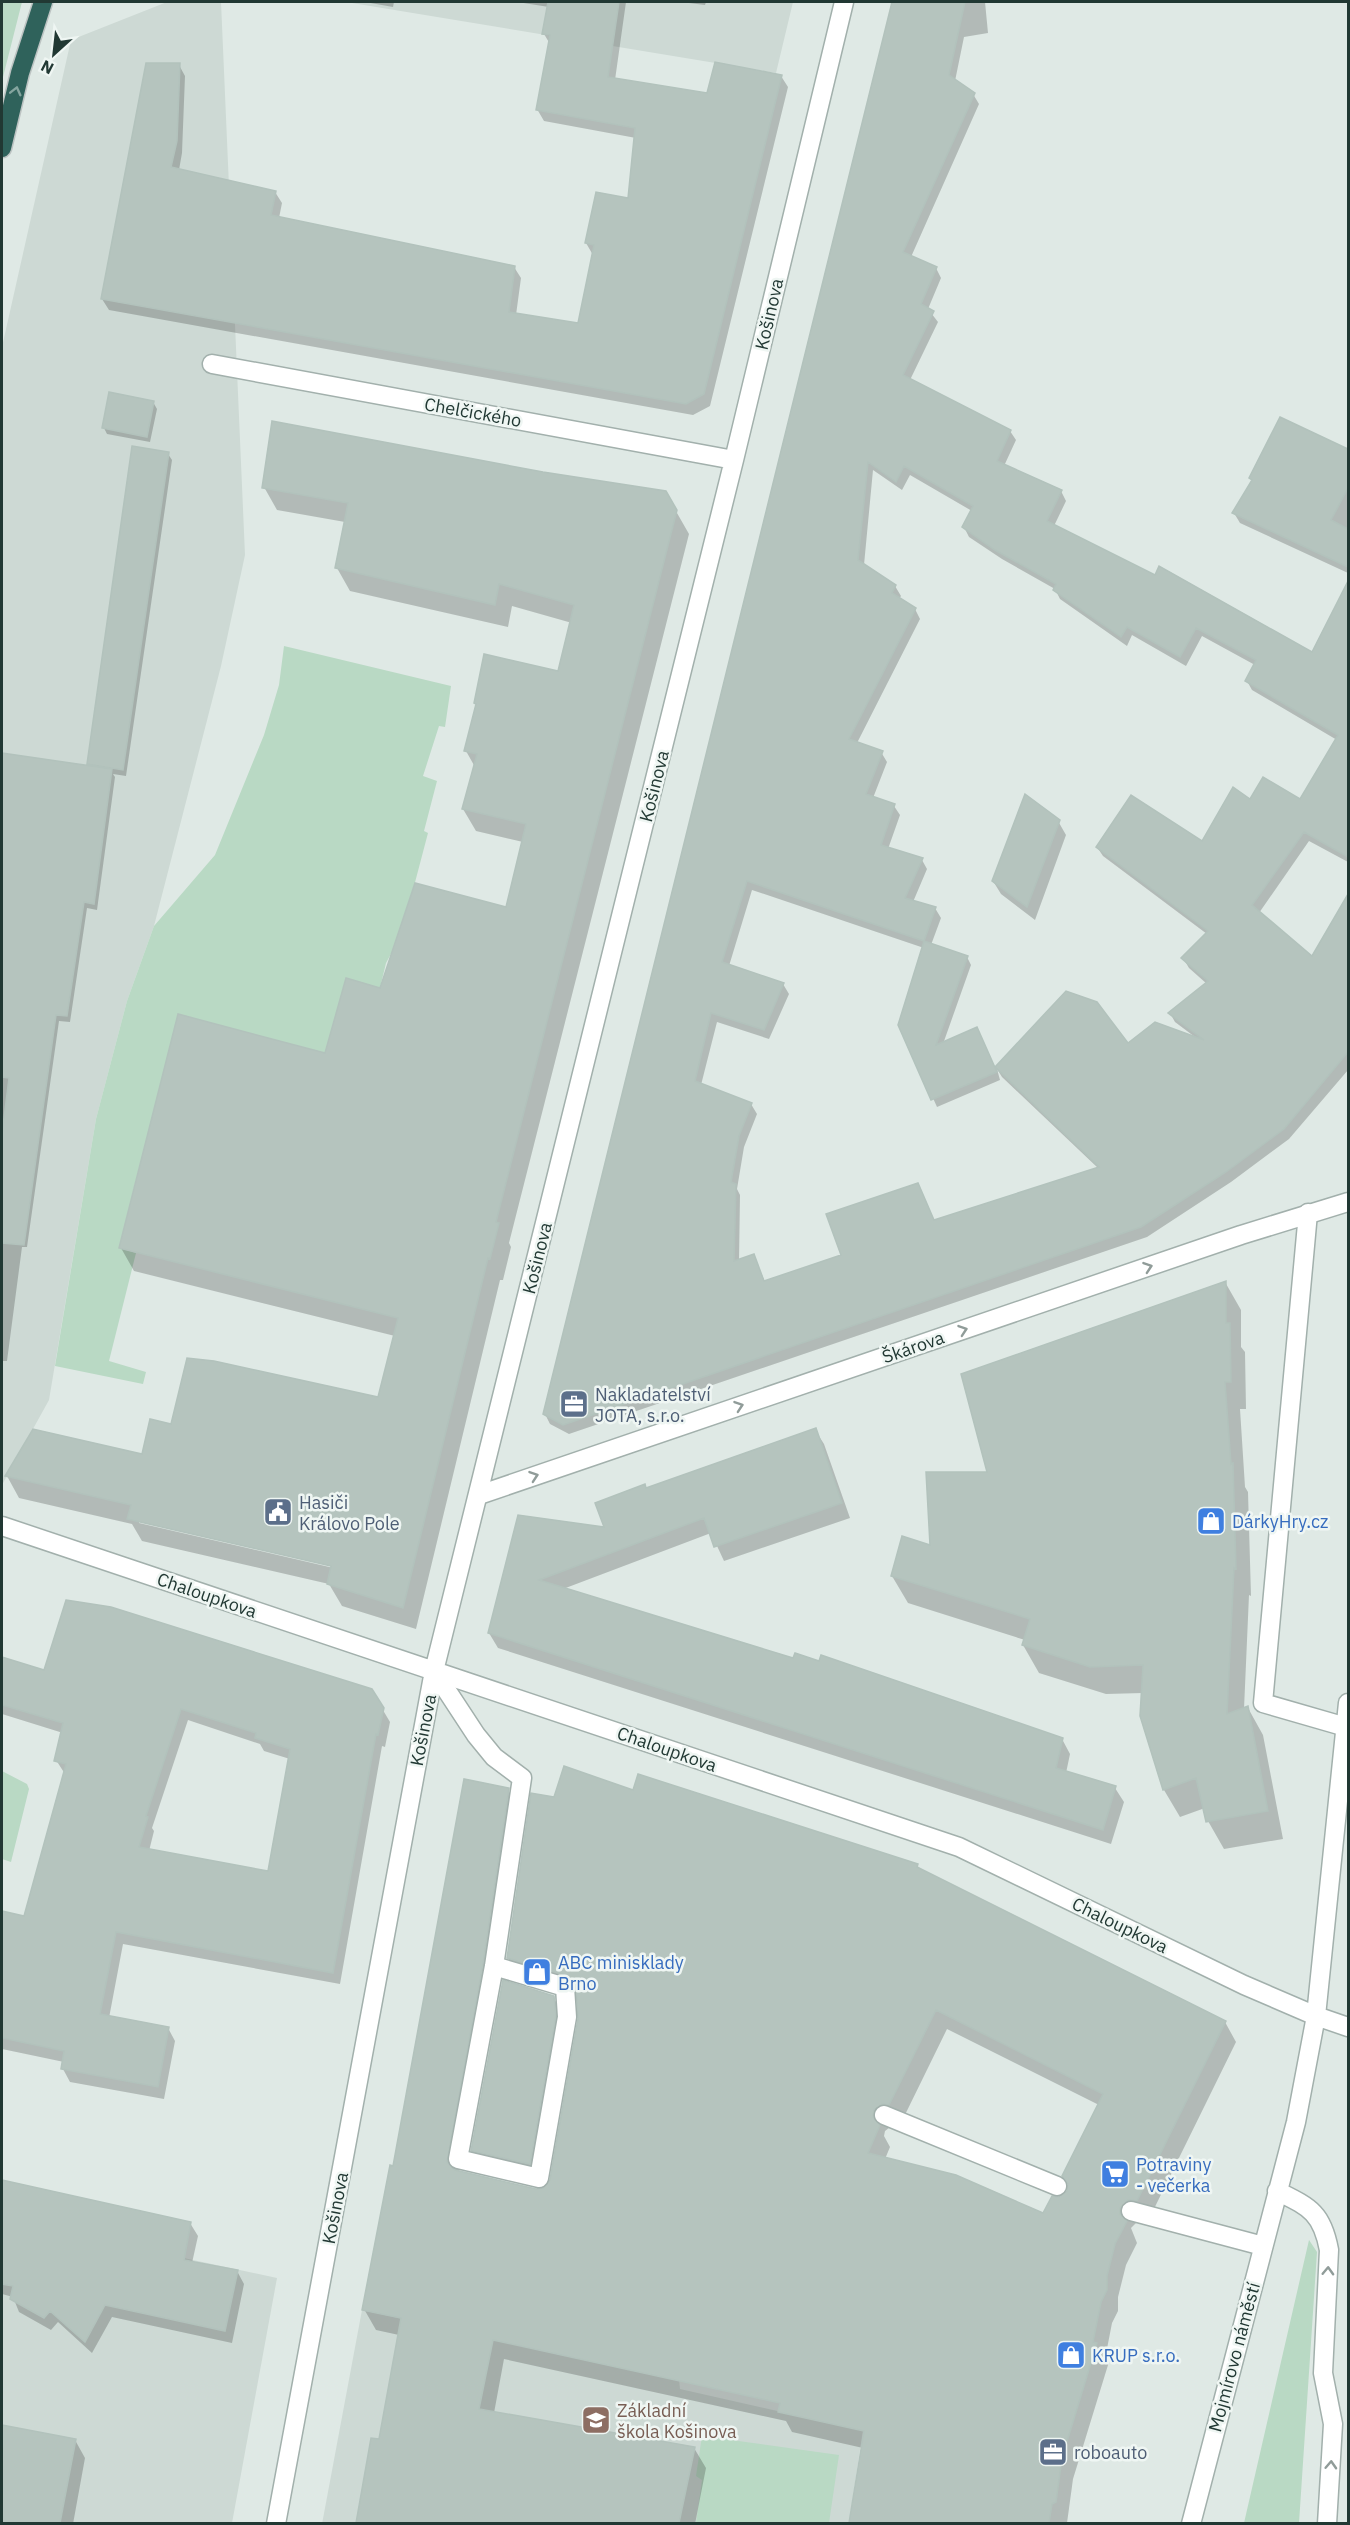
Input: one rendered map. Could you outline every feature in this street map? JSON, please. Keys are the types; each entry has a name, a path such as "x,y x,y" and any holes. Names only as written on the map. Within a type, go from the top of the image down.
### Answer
{"highway":[{"path":"2,148 20,73 43,2"}],"street":[{"name":"Košinova","path":"276,2523 434,1671 734,460 844,2"},
{"name":"Chelčického","path":"212,363 734,460"},
{"name":"Škárova","path":"479,1495 1308,1213 1348,1203"},
{"path":"1308,1213 1263,1703 1346,1727"},
{"name":"Chaloupkova","path":"2,1526 958,1847 1244,1985 1348,2027"},
{"path":"434,1671 488,1750 522,1778 494,1966 458,2159 539,2178 567,2017 565,1987 494,1966"},
{"name":"Mojmírovo náměstí","path":"1191,2523 1296,2122 1316,2016 1348,1703"},
{"path":"884,2115 1057,2186"},
{"path":"1277,2191 1314,2213 1326,2230 1329,2250 1323,2373 1333,2424 1327,2523"},
{"path":"1131,2211 1263,2246"}],"shaded area":[{"path":"167,2 221,2 245,555 221,666 154,926 127,1001 96,1119 49,1400 2,1485 2,347 71,40"},
{"path":"346,2 793,2 776,73"},
{"path":"2,2219 277,2278 232,2523 2,2524"},
{"name":"Základní škola Košinova","path":"362,2310 679,2380 680,2389 799,2416 864,2423 849,2523 322,2524"}],"green space":[{"path":"2,2 22,2 2,81"},
{"path":"284,646 451,686 445,727 439,726 423,776 437,781 424,831 428,833 408,909 414,911 386,963 380,988 325,1053 139,1168 119,1248 136,1253 109,1361 146,1372 143,1384 55,1366 96,1119 127,1001 154,926 215,855 264,735 279,685"},
{"path":"2,1771 27,1784 29,1789 11,1862 2,1859"},
{"path":"1309,2240 1317,2252 1299,2523 1244,2523"},
{"path":"702,2436 839,2455 829,2523 696,2523 702,2480 696,2476"}],"building":[{"path":"548,2 619,2 608,77 707,93 715,62 782,75 704,394 686,404 101,299 146,63 180,63 177,141 171,167 276,191 271,215 515,266 509,312 578,323 594,245 585,243 596,192 628,198 635,128 536,110 550,35 542,34"},
{"path":"892,2 965,2 949,75 975,93 903,252 937,267 921,304 934,311 903,375 1011,430 997,461 1062,490 1047,521 1155,575 1159,566 1312,652 1348,581 1348,857 1304,832 1252,905 1312,956 1348,894 1348,1052 1284,1129 1226,1172 1141,1227 563,1425 543,1414","holes":["868,462 896,482 904,466 973,506 962,527 995,550 1056,584 1053,590 1121,637 1127,627 1180,657 1196,628 1256,660 1245,681 1338,735 1300,799 1263,777 1250,799 1233,787 1202,841 1131,795 1096,847 1208,931 1181,958 1208,981 1168,1013 1204,1040 1155,1022 1128,1043 1097,1002 1066,991 995,1067 1099,1167 934,1220 918,1183 826,1214 841,1255 764,1281 754,1254 734,1261 736,1184 731,1182 739,1136 752,1103 695,1081 711,1013 764,1030 784,983 722,962 747,881 924,941 936,907 905,898 923,858 881,845 895,804 866,794 883,751 849,739 916,608 892,593 896,585 858,560"]},
{"path":"109,392 154,401 147,437 102,428"},
{"path":"1280,417 1348,449 1348,488 1331,520 1348,529 1348,567 1232,513 1252,480 1249,478"},
{"path":"272,421 543,472 666,491 677,510 496,1222 499,1223 490,1259 488,1258 403,1608 327,1584 331,1566 127,1519 131,1505 5,1476 33,1429 142,1454 150,1419 171,1424 187,1358 214,1361 378,1397 398,1318 119,1248 178,1014 325,1053 346,978 380,988 415,883 506,907 526,824 462,809 477,754 464,751 476,704 474,703 484,654 558,671 574,605 499,584 495,605 335,568 348,503 262,488"},
{"path":"132,446 169,452 123,770 87,764"},
{"path":"2,753 112,769 94,904 84,902 67,1016 56,1015 24,1245 2,1243 2,1134 9,1078 2,1077"},
{"path":"1025,794 1060,820 1027,907 992,881"},
{"path":"924,941 968,956 936,1045 977,1027 997,1072 931,1100 898,1025"},
{"path":"1226,1281 1226,1323 1230,1323 1231,1382 1225,1382 1231,1464 1233,1463 1236,1569 1234,1568 1227,1714 1248,1706 1268,1811 1206,1822 1196,1778 1163,1790 1140,1716 1143,1665 1090,1667 1022,1645 1030,1619 891,1576 902,1536 930,1545 926,1472 987,1472 961,1374"},
{"path":"816,1428 842,1503 714,1547 704,1518 539,1580 793,1658 795,1653 819,1661 821,1655 1063,1738 1056,1768 1116,1786 1103,1830 488,1633 518,1515 604,1527 595,1503 645,1484 646,1488"},
{"path":"66,1600 111,1607 372,1689 384,1708 378,1735 376,1734 333,1973 116,1932 100,2014 169,2027 158,2087 61,2069 64,2051 2,2038 2,1911 24,1916 66,1764 54,1761 63,1723 2,1705 2,1657 44,1670","holes":["181,1709 256,1733 255,1738 290,1749 268,1871 139,1847 148,1817 146,1816"]},
{"path":"564,1766 633,1790 638,1774 918,1864 917,1867 1226,2021 1137,2201 1128,2200 1120,2208 1120,2214 1127,2221 1115,2244 1107,2276 1107,2290 1101,2302 1093,2342 1097,2343 1062,2458 1056,2502 1052,2504 1049,2523 849,2523 864,2431 778,2412 780,2403 493,2340 479,2409 695,2447 679,2523 356,2523 371,2438 379,2439 401,2318 362,2310 390,2165 393,2166 464,1779 509,1788 483,1964 447,2162 455,2170 536,2189 543,2188 550,2180 578,2019 576,1986 568,1976 507,1958 531,1793 554,1797","holes":["936,2010 1103,2094 1062,2176 1068,2184 1067,2191 1059,2197 1052,2196 1043,2213 956,2175 868,2153 880,2125 873,2117 874,2110 882,2104 889,2105"]},
{"path":"503,1980 554,1996 556,2016 530,2164 471,2151"},
{"path":"2,2180 191,2222 184,2260 238,2270 225,2331 105,2305 85,2342 50,2311 44,2318 10,2299 13,2286 2,2284"},
{"path":"2,2425 76,2439 60,2523 2,2523"}],"place":[{"name":"Nakladatelství JOTA, s.r.o.","path":"574,1404"},
{"name":"Hasiči Královo Pole","path":"278,1512"},
{"name":"DárkyHry.cz","path":"1211,1521"},
{"name":"ABC minisklady Brno","path":"537,1972"},
{"name":"Potraviny - večerka","path":"1115,2174"},
{"name":"KRUP s.r.o.","path":"1071,2355"},
{"name":"Základní škola Košinova","path":"596,2420"},
{"name":"roboauto","path":"1053,2452"}]}
